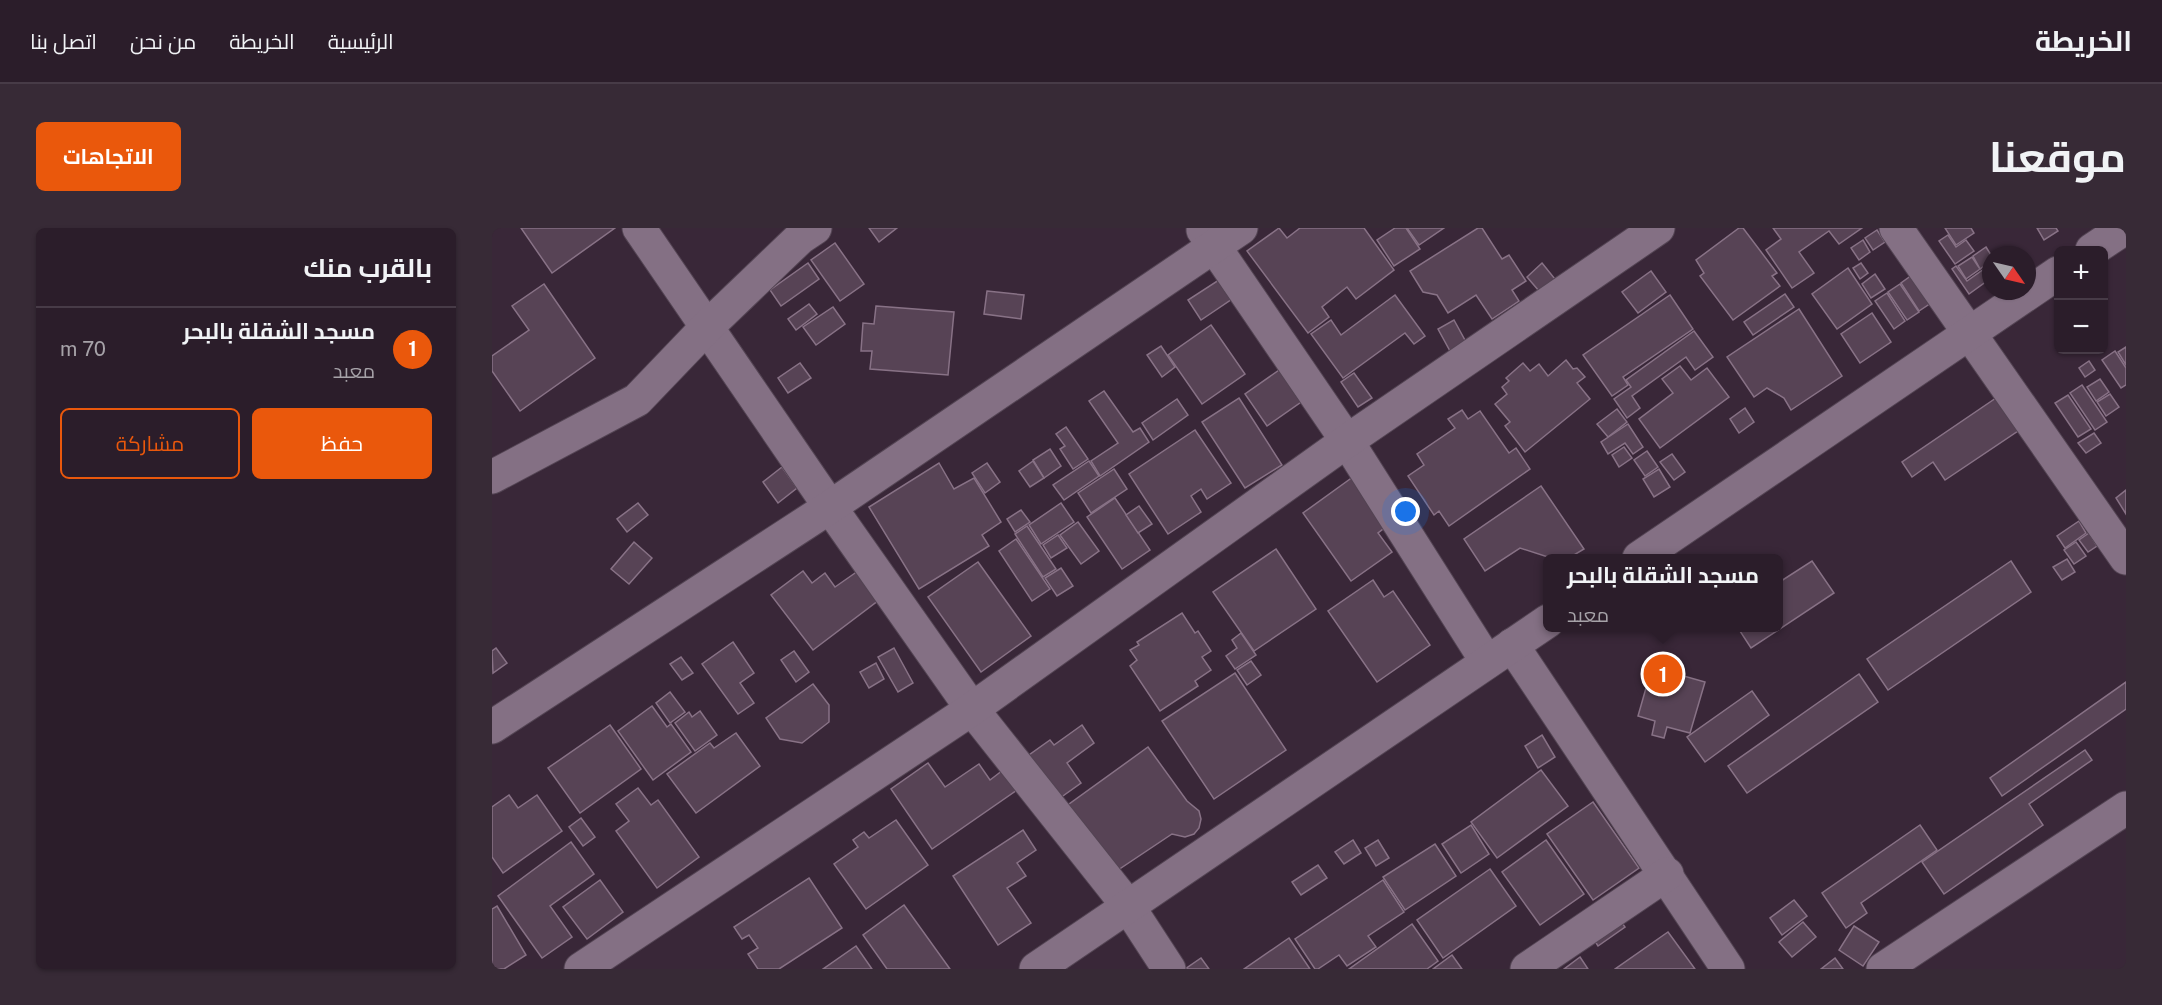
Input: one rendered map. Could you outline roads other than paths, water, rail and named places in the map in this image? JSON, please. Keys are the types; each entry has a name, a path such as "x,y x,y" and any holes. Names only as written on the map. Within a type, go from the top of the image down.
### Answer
{"street":[{"path":"639,228 706,328 972,709 1128,906 1169,969"},
{"path":"492,727 830,507 1208,238 1241,228"},
{"path":"581,969 972,709 1347,441 1658,228"},
{"path":"1896,228 2126,557"},
{"path":"2098,246 2125,228"},
{"path":"492,477 637,400 803,231"},
{"path":"1208,238 1347,441 1500,654 1667,874 1728,969"},
{"path":"1646,554 2054,276"},
{"path":"1036,969 1543,624"},
{"path":"1883,969 2126,808"},
{"path":"1527,969 1667,874"}],"place":[{"name":"مسجد الشقلة بالبحر","path":"1663,674"}]}
